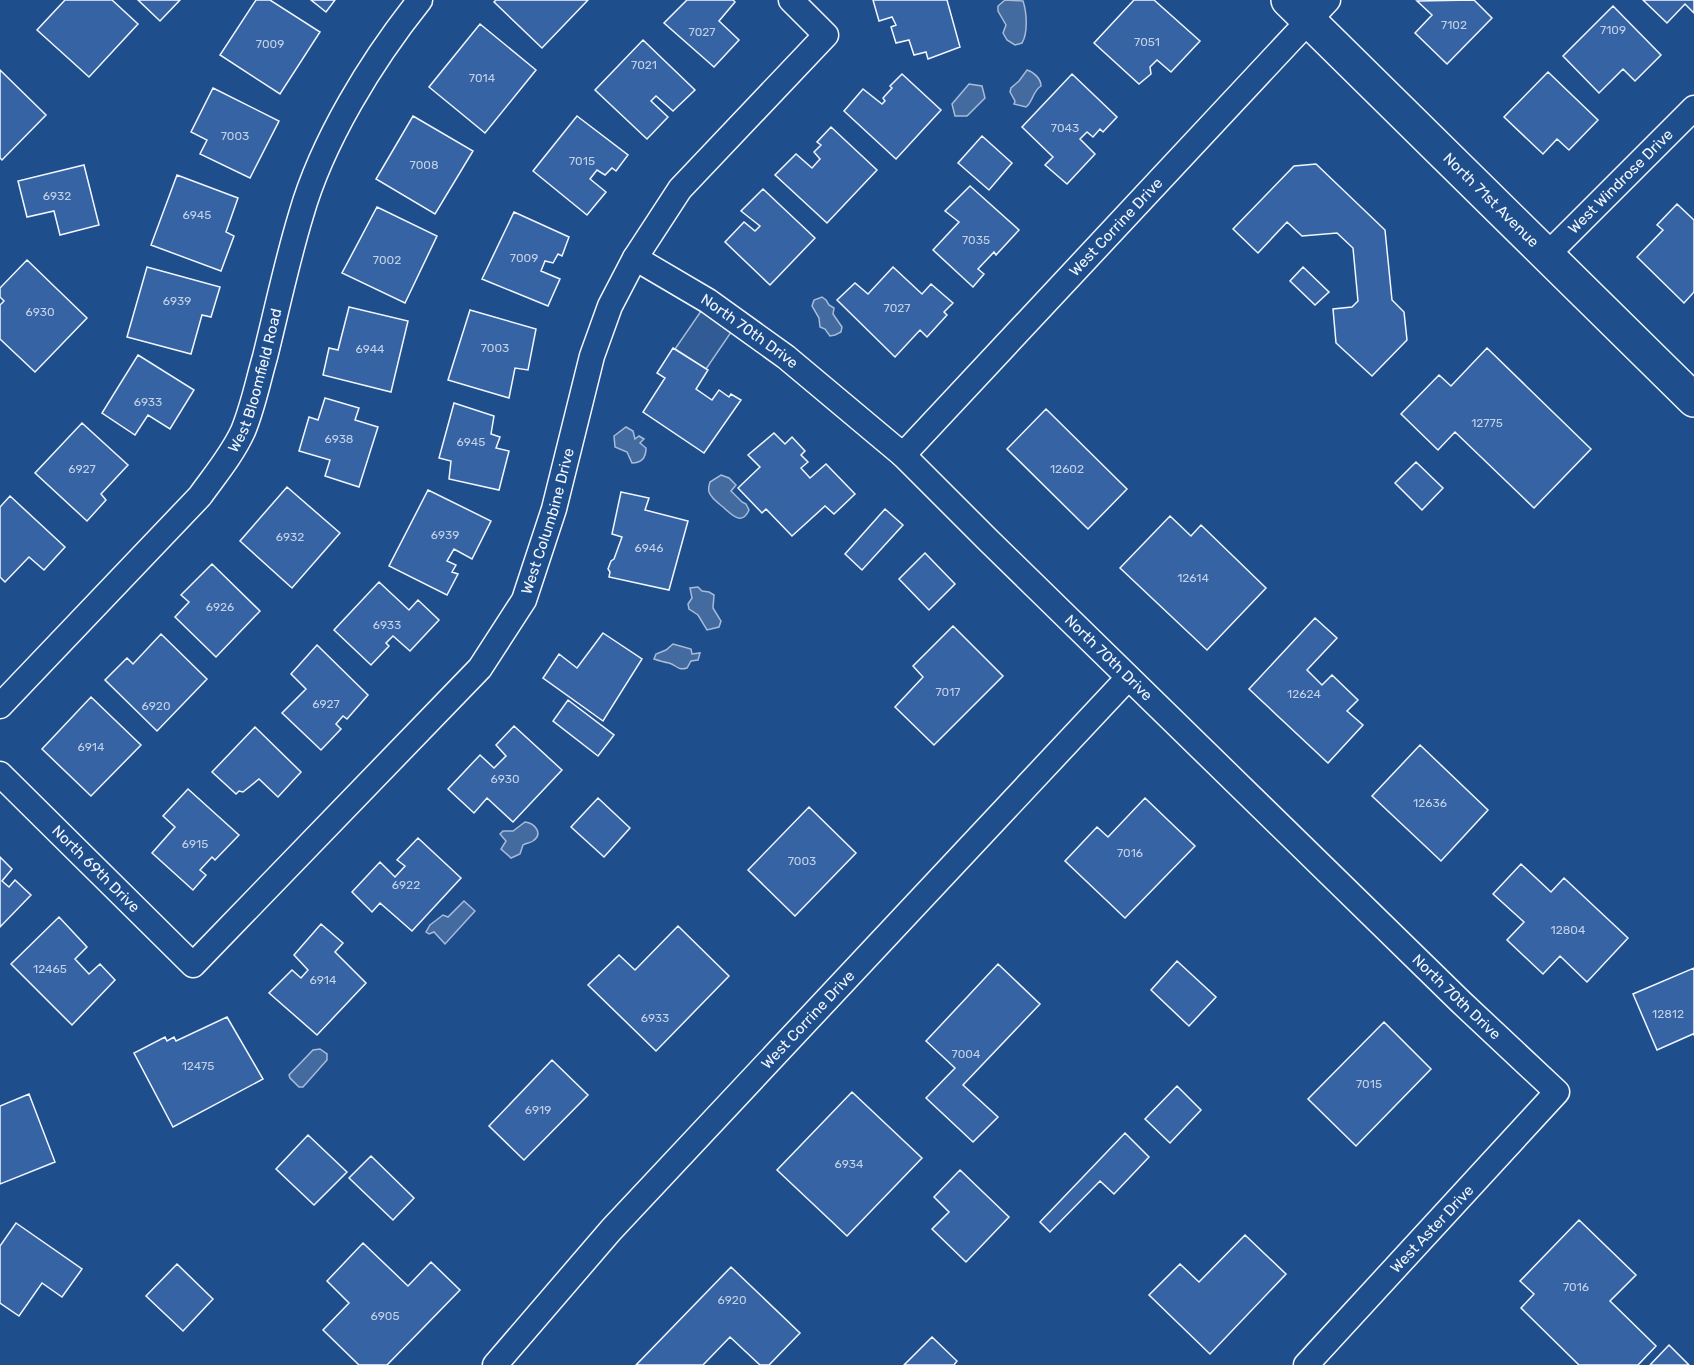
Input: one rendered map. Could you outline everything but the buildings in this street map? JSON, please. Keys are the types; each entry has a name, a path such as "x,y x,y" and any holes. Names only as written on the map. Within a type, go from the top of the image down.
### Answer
{"street":[{"name":"West Bloomfield Road","path":"0,706 200,496 229,457 242,431 255,393 301,213 320,163 352,100 374,64 390,38 420,0"},
{"name":"West Columbine Drive","path":"193,964 480,668 524,600 554,509 592,356 610,306 634,258 680,189 826,34 790,0"},
{"name":"North 71st Avenue","path":"1308,7 1547,255 1694,400"},
{"name":"West Corrine Drive","path":"903,455 1308,7"},
{"name":"West Windrose Drive","path":"1547,255 1694,108"},
{"name":"North 70th Drive","path":"634,258 708,302 779,351 903,455 1462,1004 1557,1092"},
{"name":"West Corrine Drive","path":"495,1365 611,1230 1128,678"},
{"name":"North 69th Drive","path":"0,774 193,964"},
{"name":"West Aster Drive","path":"1306,1365 1557,1092"}],"shaded area":[{"path":"1005,0 1023,1 1026,23 1022,43 1015,45 1007,40 1003,33 1006,25 998,11 998,6"},
{"path":"1027,70 1037,76 1041,86 1026,107 1014,104 1015,101 1010,92"},
{"path":"969,84 982,86 985,98 967,116 955,116 952,104"},
{"path":"822,297 834,308 833,314 842,327 841,332 835,335 830,336 825,329 820,327 819,318 812,306 814,300"},
{"path":"708,301 738,322 706,369 675,349"},
{"path":"626,427 633,431 635,439 639,436 644,439 640,443 646,448 645,455 638,462 632,463 627,452 615,447 614,436"},
{"path":"721,475 729,478 736,485 731,491 746,504 749,510 743,517 733,516 710,494 710,482"},
{"path":"698,587 714,595 713,608 721,621 719,627 707,630 698,615 689,609 688,604 692,598 690,588"},
{"path":"673,644 691,649 692,654 700,653 698,660 691,661 687,668 681,669 654,659 656,654"},
{"path":"525,822 534,826 538,835 533,841 523,845 520,854 511,858 501,849 506,841 500,834 503,831 513,831"},
{"path":"464,901 475,911 445,944 434,932 429,934 426,932 430,925 443,915 448,917"},
{"path":"320,1049 327,1054 327,1060 303,1087 299,1087 289,1075 313,1050"}]}
